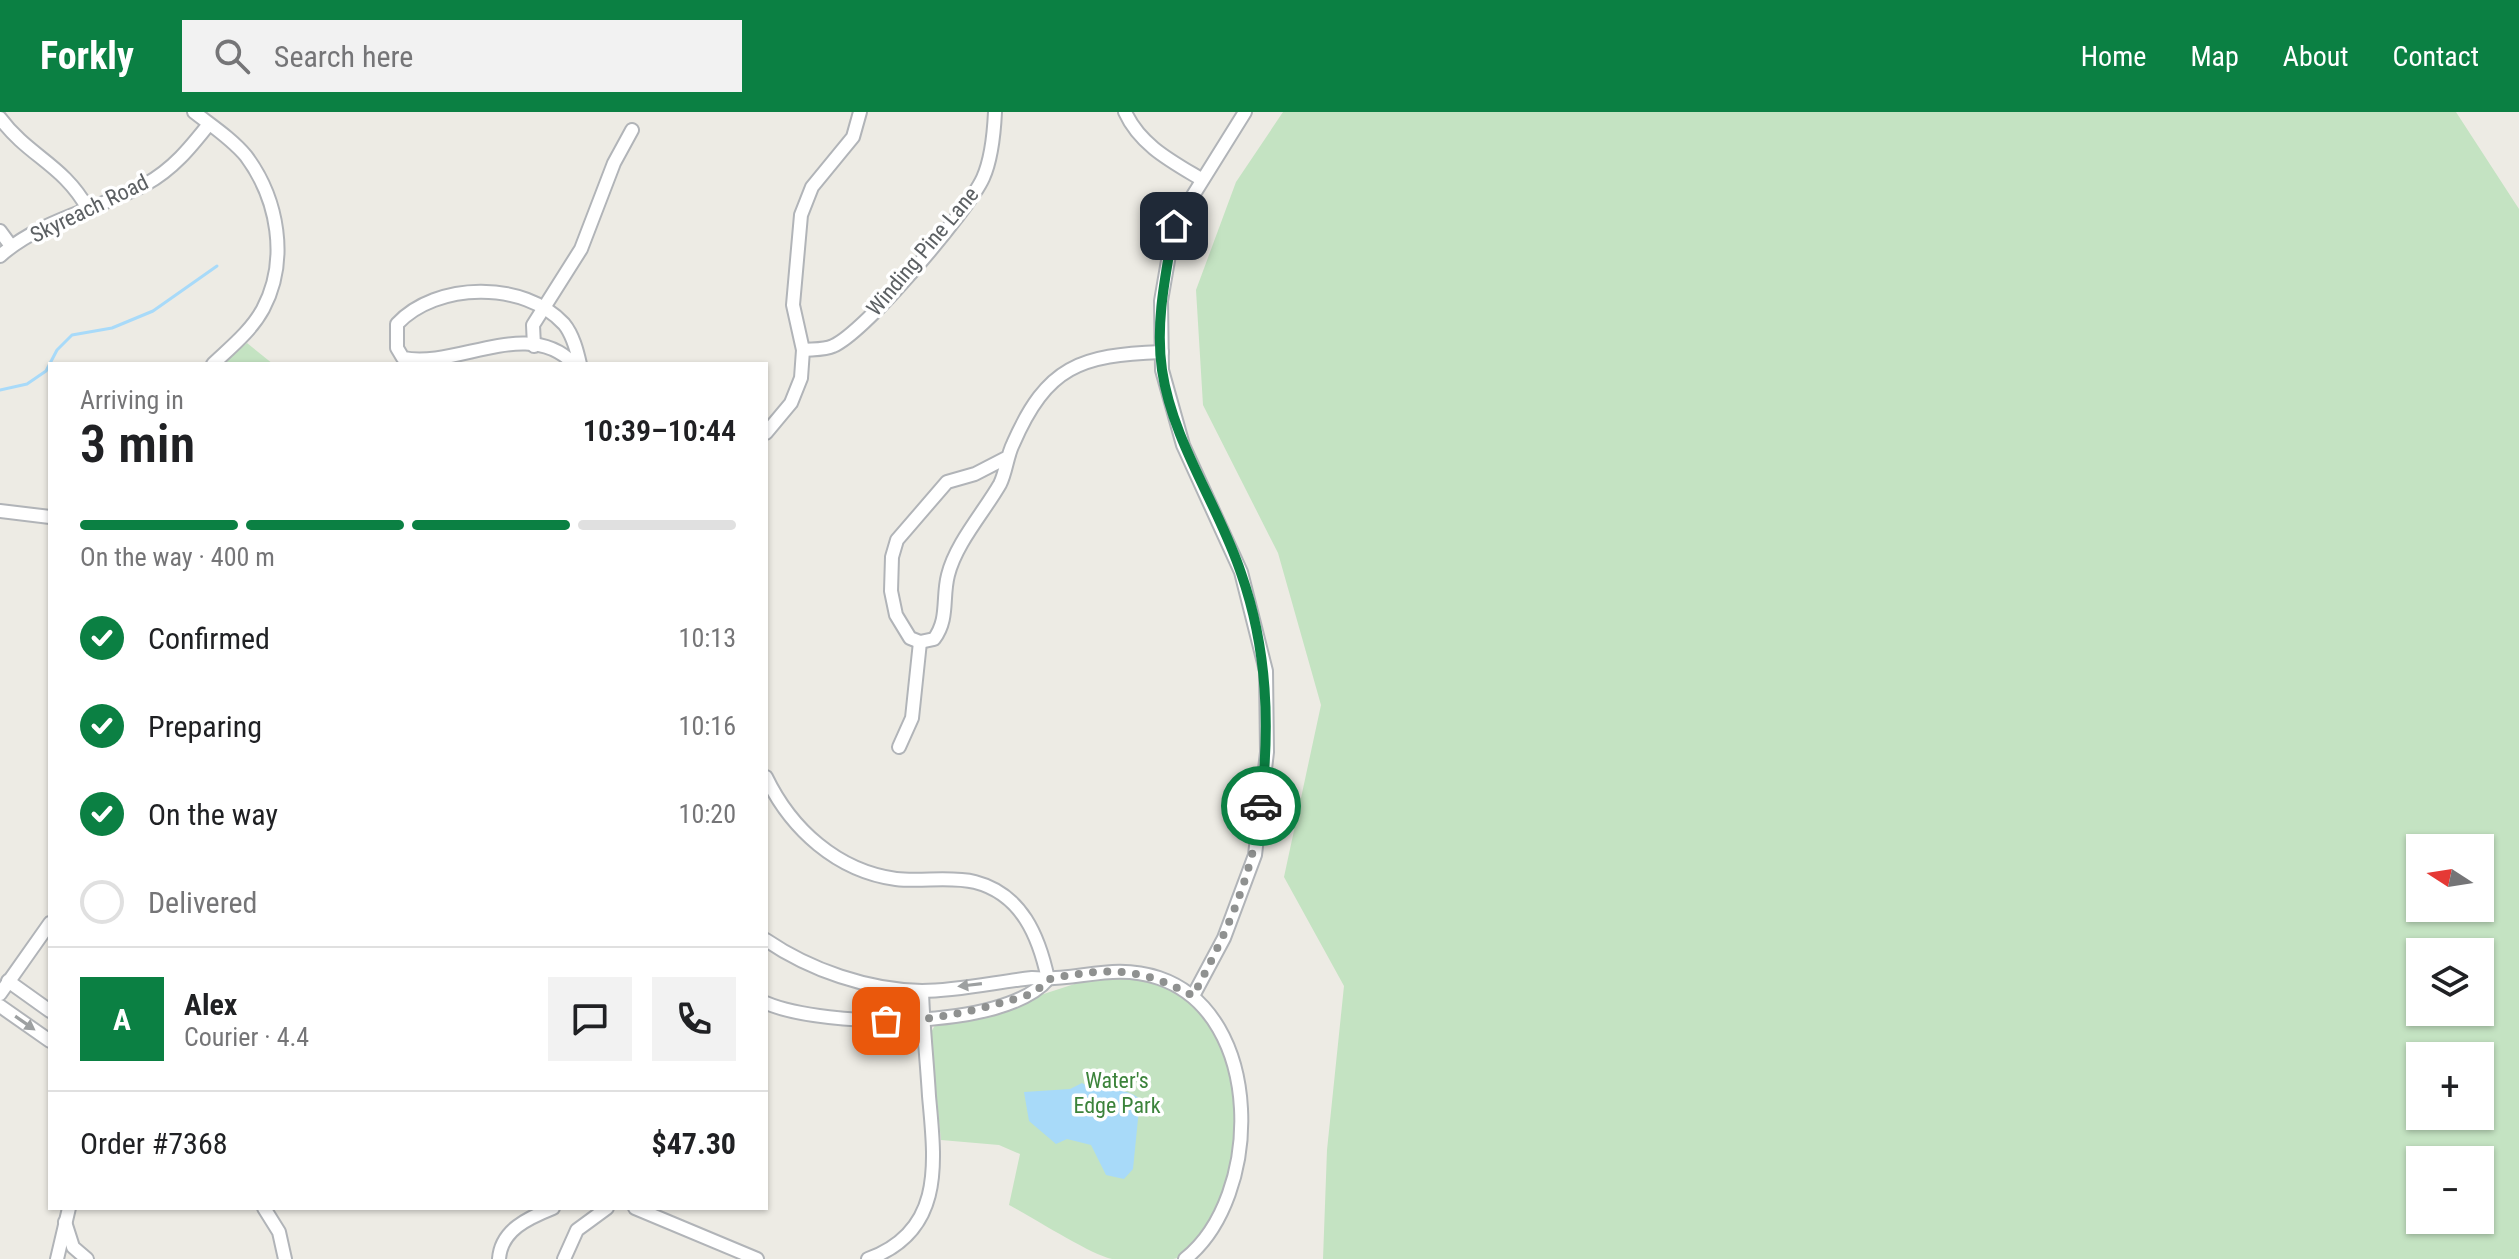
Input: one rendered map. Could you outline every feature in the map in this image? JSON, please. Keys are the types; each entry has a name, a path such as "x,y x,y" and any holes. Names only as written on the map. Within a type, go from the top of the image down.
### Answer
{"street":[{"path":"194,112 245,155 268,192 277,230 276,264 263,308 242,337 215,362"},
{"path":"768,431 791,403 801,378 803,350 793,305 801,215 812,187 853,137 860,112"},
{"name":"Winding Pine Lane","path":"803,350 833,347 848,335 874,312 954,220 983,178 994,133 995,112"},
{"path":"1125,112 1133,130 1164,157 1201,179"},
{"path":"1193,996 1224,938 1255,855 1267,752 1266,671 1241,572 1183,445 1162,370 1161,301 1174,226 1245,112"},
{"path":"0,118 22,144 74,184 88,209"},
{"name":"Skyreach Road","path":"0,256 11,246 146,183 175,163 209,124"},
{"path":"534,346 533,325 546,309 581,249 614,163 632,130"},
{"path":"0,231 11,246"},
{"path":"421,362 403,358 397,348 397,324 410,311 434,301 494,291 520,297 546,309 565,325 576,362"},
{"path":"429,362 501,345 546,347 573,362"},
{"path":"1006,458 975,474 947,482 897,540 892,557 891,591 896,615 910,638 920,642 934,639 943,627 948,574 1002,480 1006,458 1023,422 1047,385 1075,366 1115,354 1162,352"},
{"path":"0,511 48,517"},
{"path":"899,747 912,718 920,642"},
{"path":"768,780 793,821 814,843 845,863 894,879 975,882 997,891 1019,908 1030,923 1048,979"},
{"path":"0,994 48,926"},
{"path":"768,941 826,971 854,980 922,991 1032,978 1048,979 1098,970 1128,970 1161,979 1193,996 1218,1026 1232,1060 1240,1098 1242,1144 1232,1184 1215,1225 1185,1259"},
{"path":"768,1004 814,1018 923,1021 991,1007 1037,992 1048,979"},
{"path":"8,981 48,1010"},
{"path":"868,1259 883,1254 917,1224 935,1173 922,991"},
{"path":"0,1006 48,1040"},
{"path":"57,1259 68,1210"},
{"path":"265,1210 279,1232 283,1258"},
{"path":"517,1210 524,1221"},
{"path":"499,1259 504,1238 524,1221 549,1210"},
{"path":"564,1259 577,1230 604,1210"},
{"path":"639,1210 732,1255 757,1259"},
{"path":"65,1222 73,1247 87,1259"}],"green space":[{"path":"1283,112 2456,112 2519,209 2519,1259 1323,1259 1327,1150 1344,986 1284,877 1321,705 1278,553 1203,405 1196,290 1236,182"},
{"path":"247,343 271,362 223,362"},
{"name":"Water's Edge Park","path":"1096,977 1138,979 1162,985 1191,1004 1212,1030 1227,1062 1235,1097 1236,1133 1231,1169 1220,1202 1204,1231 1195,1244 1178,1258 1112,1259 1090,1251 1009,1205 1020,1154 999,1145 941,1140 930,1034 937,1022 985,1013"}],"water":[{"path":"1082,1083 1089,1087 1126,1092 1140,1099 1133,1169 1124,1179 1106,1175 1091,1145 1067,1139 1056,1144 1029,1121 1024,1092 1070,1089"}],"waterway":[{"path":"51,362 57,350 72,335 112,328 153,311 217,266"},
{"path":"0,390 27,384 48,367"}],"way so far":[{"path":"886,1021 923,1021 991,1007 1037,992 1048,979 1098,970 1128,970 1161,979 1193,996 1224,938 1255,855 1261,806"}],"route":[{"path":"1174,226 1161,301 1162,370 1183,445 1241,572 1266,671 1267,752 1261,806"}]}
